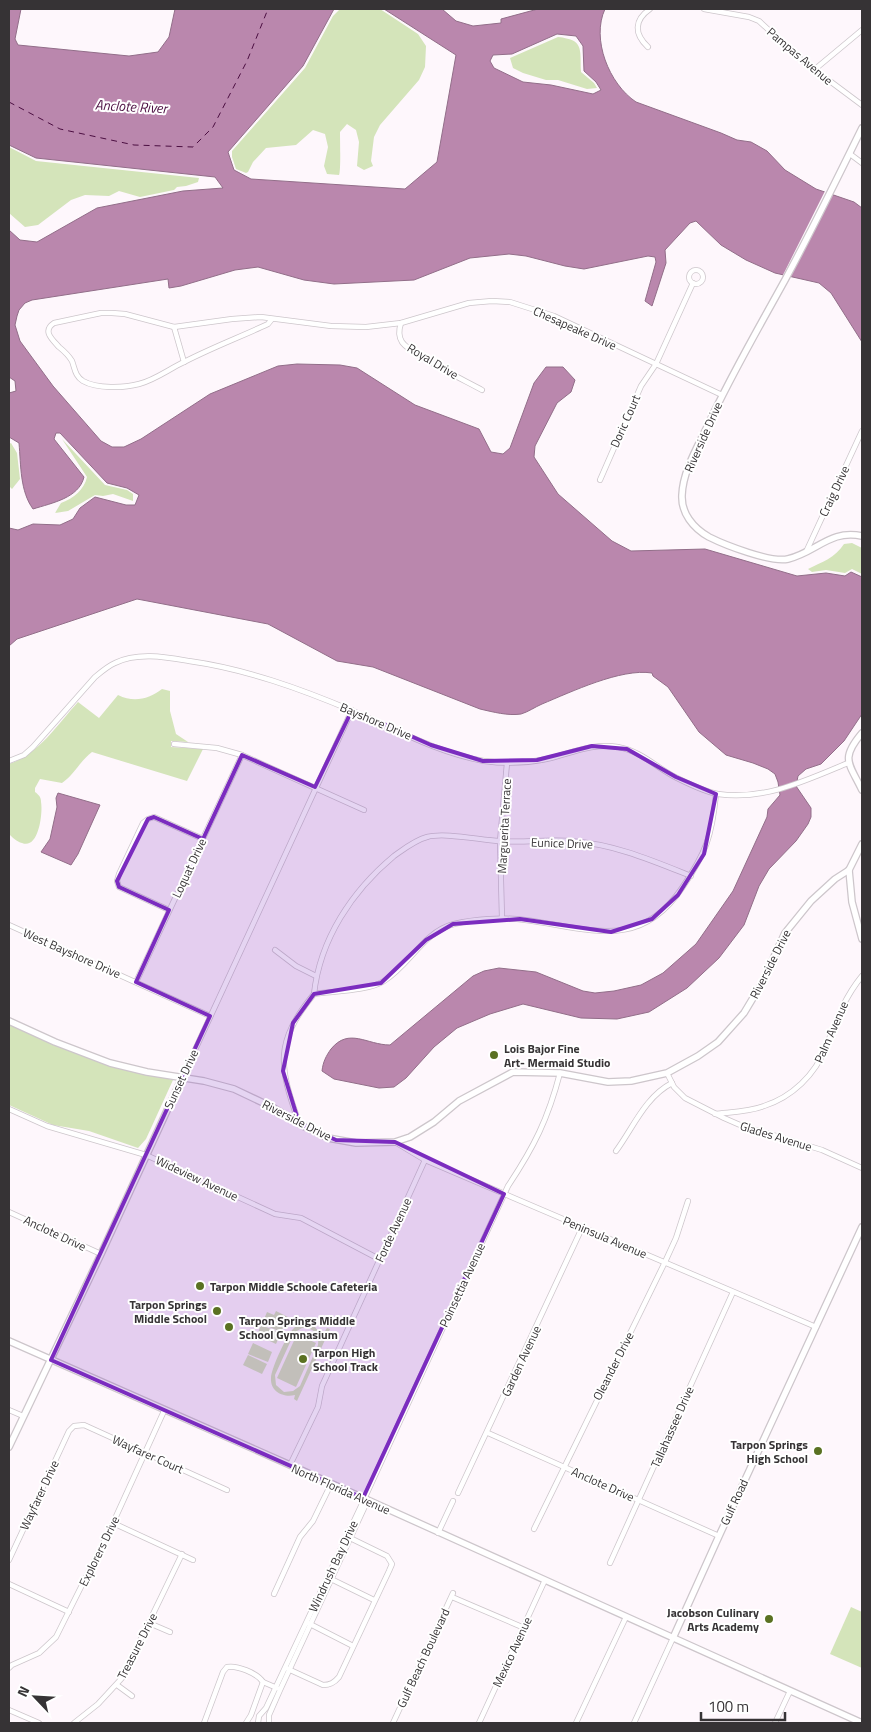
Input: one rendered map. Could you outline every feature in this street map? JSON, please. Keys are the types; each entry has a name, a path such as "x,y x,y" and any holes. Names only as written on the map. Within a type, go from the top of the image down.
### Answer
{"street":[{"path":"648,47 641,40 638,28 640,18 650,9"},
{"name":"Pampas Avenue","path":"704,9 746,16 759,21 814,70 862,106"},
{"path":"814,70 862,30"},
{"name":"Riverside Drive","path":"862,128 786,278 722,395 686,473 682,494 685,514 691,523 707,536 721,543 763,556 786,560 836,536 862,536"},
{"path":"850,154 862,163"},
{"name":"Doric Court","path":"600,480 641,386 656,364 693,283"},
{"name":"Chesapeake Drive","path":"174,327 261,317 349,327 401,323 469,304 510,302 554,316 722,395"},
{"path":"184,362 174,327 125,314 101,313 54,323 48,330 52,341 72,362 78,377 84,382 95,385 126,386 147,381 268,324 272,319"},
{"name":"Royal Drive","path":"401,323 399,334 405,345 436,365 482,390"},
{"name":"Craig Drive","path":"806,552 862,431"},
{"name":"Bayshore Drive","path":"9,761 24,755 34,747 95,677 114,663 136,656 166,658 230,668 258,675 352,710 452,753 483,760 507,763 549,758 592,746 614,747 633,751 676,777 716,794 752,796 803,782 848,763"},
{"name":"Sunset Drive","path":"9,1447 101,1254 352,710"},
{"path":"862,733 850,749 848,763 862,790"},
{"path":"174,744 217,748 242,755 364,810"},
{"name":"Loquat Drive","path":"136,982 242,755"},
{"name":"Marguerita Terrace","path":"502,919 500,841 507,763"},
{"path":"314,994 381,983 392,976 426,940 436,932 453,924 502,919 524,920 582,930 611,932 623,931 642,924 658,914 674,900 691,876 706,848 712,829 716,794"},
{"path":"170,910 119,886 117,881 119,874 143,824 148,819 154,817 202,839"},
{"name":"Eunice Drive","path":"316,976 331,935 357,894 389,861 407,847 427,836 500,841 564,840 604,845 640,856 691,876"},
{"name":"Riverside Drive","path":"9,1021 110,1063 147,1072 210,1082 234,1089 272,1107 321,1135 336,1140 356,1143 395,1142 410,1137 434,1122 459,1101 513,1072 560,1073 617,1082 668,1073 698,1056 718,1042 732,1028 754,998 776,950 791,925 822,890 849,870 862,844"},
{"path":"849,870 852,902 862,939"},
{"name":"West Bayshore Drive","path":"9,925 210,1016"},
{"path":"275,950 296,966 316,976 314,994 293,1022 284,1057 284,1071 299,1123"},
{"name":"Palm Avenue","path":"715,1114 763,1107 781,1098 804,1081 819,1061 842,1005 862,976"},
{"name":"Poinsettia Avenue","path":"363,1498 504,1194 535,1143 552,1103 560,1073"},
{"path":"616,1152 643,1109 654,1096 672,1083 668,1073"},
{"name":"Glades Avenue","path":"672,1083 685,1098 715,1114 740,1125 822,1150 862,1168"},
{"name":"Wideview Avenue","path":"9,1109 47,1126 146,1154 275,1214 300,1218 379,1258"},
{"name":"Peninsula Avenue","path":"395,1142 425,1160 816,1327"},
{"name":"Forde Avenue","path":"290,1465 318,1407 322,1386 425,1160"},
{"name":"Oleander Drive","path":"534,1529 665,1262 676,1238 688,1201"},
{"name":"Anclote Drive","path":"9,1212 101,1254"},
{"name":"Gulf Road","path":"634,1723 718,1536 862,1227"},
{"name":"Garden Avenue","path":"458,1493 582,1228"},
{"name":"Tallahassee Drive","path":"610,1563 733,1292"},
{"name":"North Florida Avenue","path":"9,1341 862,1722"},
{"path":"9,1410 23,1416"},
{"name":"Explorers Drive","path":"10,1665 39,1653 56,1637 113,1522 164,1410"},
{"name":"Wayfarer Court","path":"69,1431 74,1426 84,1425 227,1490"},
{"name":"Wayfarer Drive","path":"9,1560 69,1431"},
{"name":"Anclote Drive","path":"488,1432 718,1536"},
{"path":"274,1594 300,1537 314,1521 331,1484"},
{"name":"Windrush Bay Drive","path":"269,1723 269,1715 278,1689 348,1537 363,1498"},
{"path":"438,1533 453,1501"},
{"path":"113,1522 193,1560"},
{"path":"287,1669 322,1685 332,1684 339,1677 392,1564 387,1556 348,1537"},
{"name":"Treasure Drive","path":"74,1723 98,1704 117,1685 125,1673 182,1554"},
{"path":"329,1578 374,1600"},
{"name":"Mexico Avenue","path":"479,1723 545,1580"},
{"path":"9,1584 69,1612"},
{"name":"Gulf Beach Boulevard","path":"393,1723 452,1595 522,1627"},
{"path":"576,1723 626,1617"},
{"path":"149,1623 170,1632"},
{"path":"308,1623 353,1646"},
{"path":"211,1723 204,1722 223,1672 227,1667 241,1668 260,1677 263,1682 278,1689"},
{"path":"246,1723 251,1715 263,1682"},
{"path":"117,1685 132,1696"},
{"name":"Windrush Bay Drive","path":"258,1723 259,1716 278,1689"},
{"path":"775,1723 790,1691"},
{"path":"9,1710 39,1723"},
{"path":"262,1712 269,1715"}],"highlighted area":[{"path":"352,710 431,745 483,761 537,760 592,746 627,749 676,777 716,794 704,854 678,895 652,919 611,932 520,919 453,924 426,940 381,983 314,994 293,1023 283,1071 299,1123 336,1140 395,1142 504,1194 363,1498 51,1360 210,1016 136,982 169,910 119,887 117,881 148,819 154,817 203,839 242,755 315,787"}],"green space":[{"path":"340,9 380,9 418,34 426,46 425,67 419,80 380,125 374,137 371,161 373,166 364,170 357,166 359,142 356,130 347,124 340,132 339,175 327,174 324,166 328,147 325,134 313,130 296,145 266,148 253,162 248,172 236,169 232,151 305,68 333,16"},
{"path":"558,37 572,40 576,43 580,51 581,72 597,88 587,89 558,80 546,80 513,68 510,58"},
{"path":"9,147 36,161 199,178 198,182 177,187 174,190 140,197 119,191 109,196 85,195 71,200 38,225 25,227 9,213"},
{"path":"62,439 105,485 127,490 133,494 133,501 113,494 95,495 68,511 55,513 61,503 70,499 81,490 87,477"},
{"path":"11,443 17,453 20,479 12,489 9,486 9,444"},
{"path":"852,543 862,548 862,574 852,569 845,573 826,570 812,572 808,569 832,556 844,544"},
{"path":"162,689 170,691 170,711 176,734 188,742 171,741 171,747 203,749 187,781 92,752 62,783 40,779 35,788 35,792 40,796 41,800 39,829 32,841 28,844 20,842 9,834 9,764 20,759 38,746 78,702 99,718 118,695 130,699 141,699"},
{"path":"9,1025 107,1065 173,1080 146,1139 138,1148 89,1131 53,1125 9,1105"},
{"path":"276,1311 288,1317 281,1332 262,1324 267,1312 274,1315"},
{"path":"304,1324 315,1327 322,1336 327,1328 330,1329 297,1401 294,1399 295,1395 286,1396 278,1393 271,1383 271,1378 276,1360 287,1337 295,1327","holes":["302,1328 315,1332 318,1338 318,1345 300,1386 293,1391 284,1392 276,1385 275,1375 293,1336"]},
{"path":"261,1325 281,1333 276,1344 257,1335"},
{"path":"297,1334 316,1343 296,1387 277,1378"},
{"path":"253,1343 272,1352 268,1362 248,1354"},
{"path":"248,1355 267,1364 262,1374 243,1365"},
{"path":"851,1607 862,1612 862,1668 830,1654"}],"water":[{"name":"Anclote River","path":"9,9 21,9 15,39 18,45 129,56 158,52 169,37 175,9 334,9 303,66 228,152 234,170 251,179 405,189 437,162 456,55 384,9 442,9 456,21 473,26 501,23 501,19 538,9 605,9 601,21 600,34 605,60 618,84 636,102 737,140 751,142 767,151 785,170 816,189 854,202 862,208 862,342 831,293 819,283 775,273 746,260 721,245 696,221 690,223 665,250 666,263 652,306 645,301 656,262 655,257 648,256 584,269 509,254 470,258 414,280 334,284 304,280 258,267 235,270 169,288 168,279 32,300 25,303 17,316 15,325 20,341 53,386 101,441 112,447 124,447 141,439 210,394 278,366 297,364 340,365 357,368 415,405 479,429 491,452 503,454 510,448 534,383 546,367 563,367 575,380 571,392 557,403 535,446 534,457 558,494 612,541 631,551 705,549 797,576 826,573 845,576 851,572 862,577 862,714 844,741 821,764 806,769 798,776 796,786 811,808 811,817 808,824 796,841 769,869 759,886 744,925 719,958 687,988 649,1012 617,1019 581,1018 523,1004 490,1014 457,1028 434,1047 406,1078 394,1087 379,1088 334,1079 322,1071 326,1057 338,1043 352,1038 390,1045 473,976 484,971 499,968 536,972 583,991 595,993 641,985 663,973 696,944 733,891 767,817 768,809 780,795 778,782 775,774 768,769 726,755 699,732 668,687 653,676 652,673 640,672 611,677 567,693 521,714 500,713 480,709 373,667 337,661 268,624 137,599 17,639 9,646 9,528 18,530 33,524 60,525 73,519 80,508 95,497 126,505 135,505 139,495 127,488 107,483 60,433 56,433 54,439 84,477 77,490 64,499 33,509 29,502 23,486 19,443 9,437 9,393 16,391 15,381 9,377 9,230 20,240 37,242 97,208 183,191 223,188 215,177 36,158 9,145","holes":["557,34 576,36 583,46 584,71 596,82 601,90 593,94 551,85 523,82 494,68 490,61 493,55 512,54"]},
{"path":"58,793 100,805 78,854 71,865 41,852 50,839"}],"pier":[{"path":"826,189 834,191 789,279 783,275"}],"ferry route":[{"path":"9,102 60,129 134,145 193,147 213,127 247,61 268,9"}],"place":[{"name":"Lois Bajor Fine Art- Mermaid Studio","path":"494,1055"},
{"name":"Tarpon Middle Schoole Cafeteria","path":"200,1286"},
{"name":"Tarpon Springs Middle School","path":"217,1311"},
{"name":"Tarpon Springs Middle School Gymnasium","path":"229,1327"},
{"name":"Tarpon High School Track","path":"303,1359"},
{"name":"Tarpon Springs High School","path":"818,1451"},
{"name":"Jacobson Culinary Arts Academy","path":"769,1619"}]}
